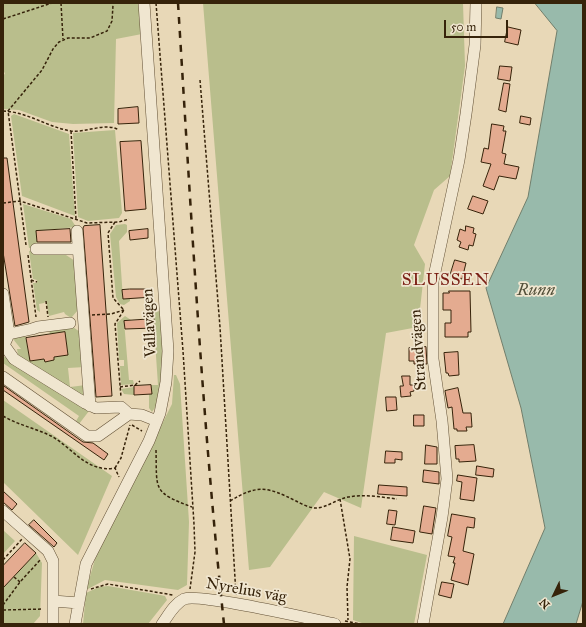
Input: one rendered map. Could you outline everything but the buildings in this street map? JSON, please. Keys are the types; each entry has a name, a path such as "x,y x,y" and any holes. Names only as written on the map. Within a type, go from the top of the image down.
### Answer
{"street":[{"name":"Vallavägen","path":"75,624 86,564 149,441 157,421 166,382 168,351 144,3"},
{"name":"Strandvägen","path":"423,624 442,517 447,479 442,421 433,359 433,281 459,160 475,45 476,3"},
{"path":"77,225 90,406"},
{"path":"36,249 78,249"},
{"path":"3,294 9,334 4,345 14,359 90,406 127,415 142,415 157,421"},
{"path":"9,334 32,330 38,326 70,323"},
{"path":"3,377 87,436 98,436 127,415"},
{"path":"3,511 48,552 53,561 53,624"},
{"name":"Nyrelius väg","path":"162,624 184,597 253,607 335,624"},
{"path":"53,604 79,598"}],"path":[{"path":"3,19 52,3"},
{"path":"61,3 63,40"},
{"path":"79,598 108,584 184,597 194,552 183,351 156,3"},
{"path":"38,326 8,111 42,70 55,45 63,40 90,38 107,32 112,21 113,5"},
{"path":"200,80 220,326 236,601"},
{"path":"3,111 24,114 71,131 110,128 119,130"},
{"path":"71,131 77,225"},
{"path":"3,203 20,201 77,225 87,223 115,222 129,219"},
{"path":"115,222 108,233 113,298 124,310"},
{"path":"31,280 37,282"},
{"path":"46,301 48,319"},
{"path":"83,315 111,314 124,310"},
{"path":"3,416 13,422 51,436 91,466 106,470 114,468 121,458 127,415 120,387 114,324 124,310"},
{"path":"120,387 135,385 140,381"},
{"path":"127,415 155,446 156,481 159,489 172,499 192,507"},
{"path":"119,422 127,415"},
{"path":"114,468 124,488"},
{"path":"230,501 247,491 259,488 279,492 314,508 325,506 340,499 359,496 397,499"},
{"path":"340,499 350,559 347,588 348,621"},
{"path":"3,560 27,534"},
{"path":"3,605 20,582 48,552"},
{"path":"14,577 20,582"},
{"path":"3,610 53,604"}],"green space":[{"path":"3,3 141,3 142,34 116,39 114,123 73,124 52,122 19,110 3,109 3,75 5,74 3,69"},
{"path":"203,3 463,3 465,66 450,176 434,190 414,245 425,264 418,327 386,333 361,508 324,492 270,567 249,570"},
{"path":"14,114 69,134 75,216 22,196 11,116"},
{"path":"115,130 122,213 119,218 88,221 78,217 73,133"},
{"path":"23,204 71,219 76,227 37,231 37,247 29,248"},
{"path":"116,225 127,225 127,232 119,241 123,299 130,298 130,301 124,305 120,304 116,297 110,234"},
{"path":"45,250 63,253 75,261 79,309 71,318 64,312 49,316 46,301 39,304 40,312 37,310 33,283 37,283 37,280 33,279 29,251"},
{"path":"160,311 163,349 162,379 157,404 152,412 149,408 149,394 152,393 151,385 158,385 153,312"},
{"path":"125,316 131,320 124,321 129,380 133,380 134,384 121,385 120,366 124,366 124,360 119,360 117,323"},
{"path":"73,327 80,332 85,367 68,368 70,387 86,385 86,398 18,355 17,349 21,349 13,339 25,335 30,361 44,359 45,362 54,360 54,357 68,354 65,332 50,335 49,328"},
{"path":"3,356 89,411 79,424 76,421 79,416 3,363"},
{"path":"174,375 176,375 180,384 189,522 187,585 178,590 105,580 86,590 96,556 172,404"},
{"path":"134,387 134,395 124,394 121,389"},
{"path":"3,400 112,476 78,555 3,482"},
{"path":"3,530 15,541 3,554"},
{"path":"354,536 427,555 414,624 365,624 353,620"},
{"path":"36,553 42,563 40,616 33,624 3,624 3,588"},
{"path":"108,586 165,596 167,600 148,624 83,624 86,593 99,587"}],"water":[{"name":"Runn","path":"535,3 583,3 583,601 576,624 503,624 545,528 521,408 486,288 528,197 557,31"},
{"path":"497,7 503,8 501,19 496,18"}],"railway":[{"path":"178,3 203,392 224,624"}],"district":[{"name":"SLUSSEN","path":"446,281"}]}
